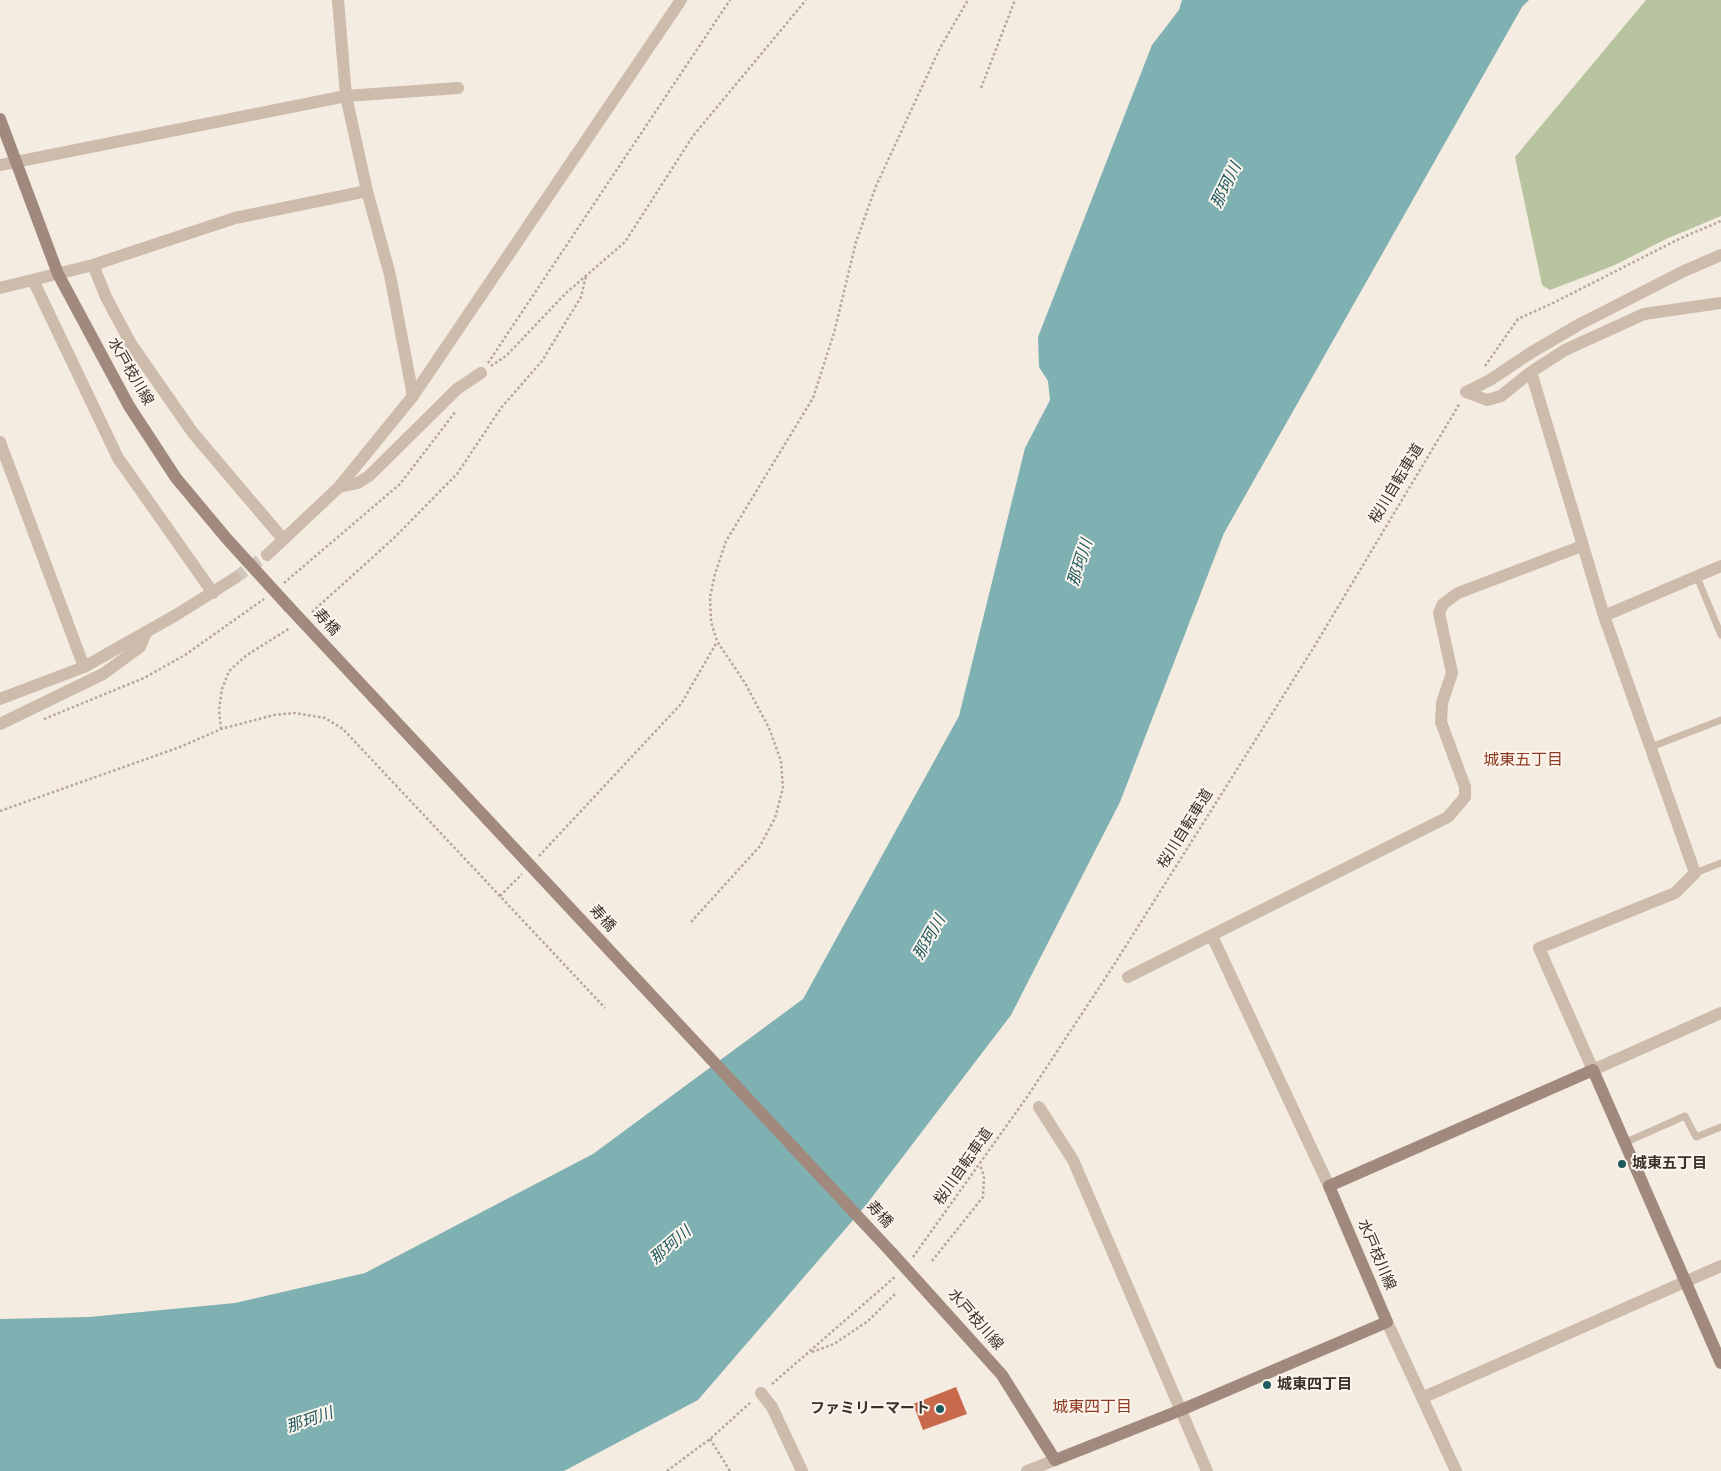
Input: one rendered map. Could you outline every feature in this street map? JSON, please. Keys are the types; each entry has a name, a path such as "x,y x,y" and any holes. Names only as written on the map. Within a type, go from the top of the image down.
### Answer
{"main road":[{"name":"水戸枝川線","path":"0,119 58,274 128,406 176,478 288,607"},
{"name":"寿橋","path":"288,607 892,1253"},
{"path":"1329,1186 1593,1070 1721,1363"},
{"name":"水戸枝川線","path":"1329,1186 1387,1322"},
{"name":"水戸枝川線","path":"892,1253 1002,1375 1055,1460"},
{"path":"1055,1460 1181,1410 1387,1322"}],"street":[{"path":"338,0 346,96 367,191 390,275 413,396"},
{"path":"267,555 339,487 413,396 681,0"},
{"path":"0,166 346,96 458,88"},
{"path":"0,288 94,265 235,218 367,191"},
{"path":"1466,392 1490,380 1532,352 1580,324 1684,271 1721,255"},
{"path":"94,265 122,328 148,369 193,433 283,539"},
{"path":"33,280 118,458 213,593"},
{"path":"1466,392 1487,400 1501,396 1531,372 1565,350 1644,314 1721,303"},
{"path":"1531,372 1604,616 1695,873 1675,893 1539,948 1593,1070 1721,1013"},
{"path":"339,487 358,483 369,476 457,389 481,373"},
{"path":"0,442 84,667"},
{"path":"1128,977 1448,817 1465,796 1465,786 1441,722 1442,703 1452,673 1440,614 1443,604 1458,593 1582,546"},
{"path":"1604,616 1721,566"},
{"path":"0,699 84,667 213,593 235,578"},
{"path":"0,724 103,674 140,647 146,632"},
{"path":"1212,936 1329,1186"},
{"path":"1039,1107 1072,1160 1207,1471"},
{"path":"1424,1397 1721,1266"},
{"path":"1387,1322 1424,1397 1456,1471"},
{"path":"761,1392 772,1407 802,1471"},
{"path":"1028,1471 1055,1460"}],"lane":[{"path":"1696,577 1721,635"},
{"path":"1650,747 1721,720"},
{"path":"1695,873 1721,863"},
{"path":"1624,1143 1685,1116 1696,1137 1721,1127"}],"path":[{"path":"481,373 506,356 586,276 625,242 693,136 806,0"},
{"path":"691,922 760,846 775,818 782,788 782,761 769,728 745,684 717,641 711,622 710,597 715,574 726,541 813,398 834,333 856,242 876,186 940,48 968,0"},
{"path":"981,88 1014,0"},
{"path":"1482,370 1518,319 1680,238 1721,220"},
{"path":"309,614 394,538 457,474 501,408 542,361 581,297 586,276"},
{"name":"桜川自転車道","path":"667,1471 710,1439 761,1392 810,1353 895,1277 914,1256 980,1165 1112,968 1314,647 1466,392"},
{"path":"221,729 219,710 222,689 229,671 247,655 293,626"},
{"path":"533,862 681,704 717,641"},
{"path":"0,811 172,750 221,729 288,714 325,718 343,729 605,1008"},
{"path":"500,896 527,869"},
{"path":"932,1261 983,1197 984,1176 980,1165"},
{"path":"810,1353 834,1344 868,1321 895,1294"},
{"path":"710,1439 730,1471"}],"green space":[{"path":"1646,0 1721,0 1721,216 1666,239 1615,265 1550,290 1542,285 1515,157"}],"water":[{"name":"那珂川","path":"1182,0 1529,0 1522,7 1224,533 1120,802 1011,1015 866,1205 698,1400 564,1471 0,1471 0,1319 89,1317 235,1303 365,1273 593,1154 803,999 959,716 1025,448 1050,400 1048,381 1039,367 1038,337 1152,45 1179,10"}],"building":[{"name":"ファミリーマート","path":"956,1387 967,1414 923,1430 913,1404"}],"tunnel":[{"path":"235,578 267,555"}],"place":[{"name":"城東五丁目","path":"1622,1164"},
{"name":"城東四丁目","path":"1267,1385"},
{"name":"ファミリーマート","path":"940,1409"}],"district":[{"name":"城東五丁目","path":"1523,761"},
{"name":"城東四丁目","path":"1092,1408"}]}
